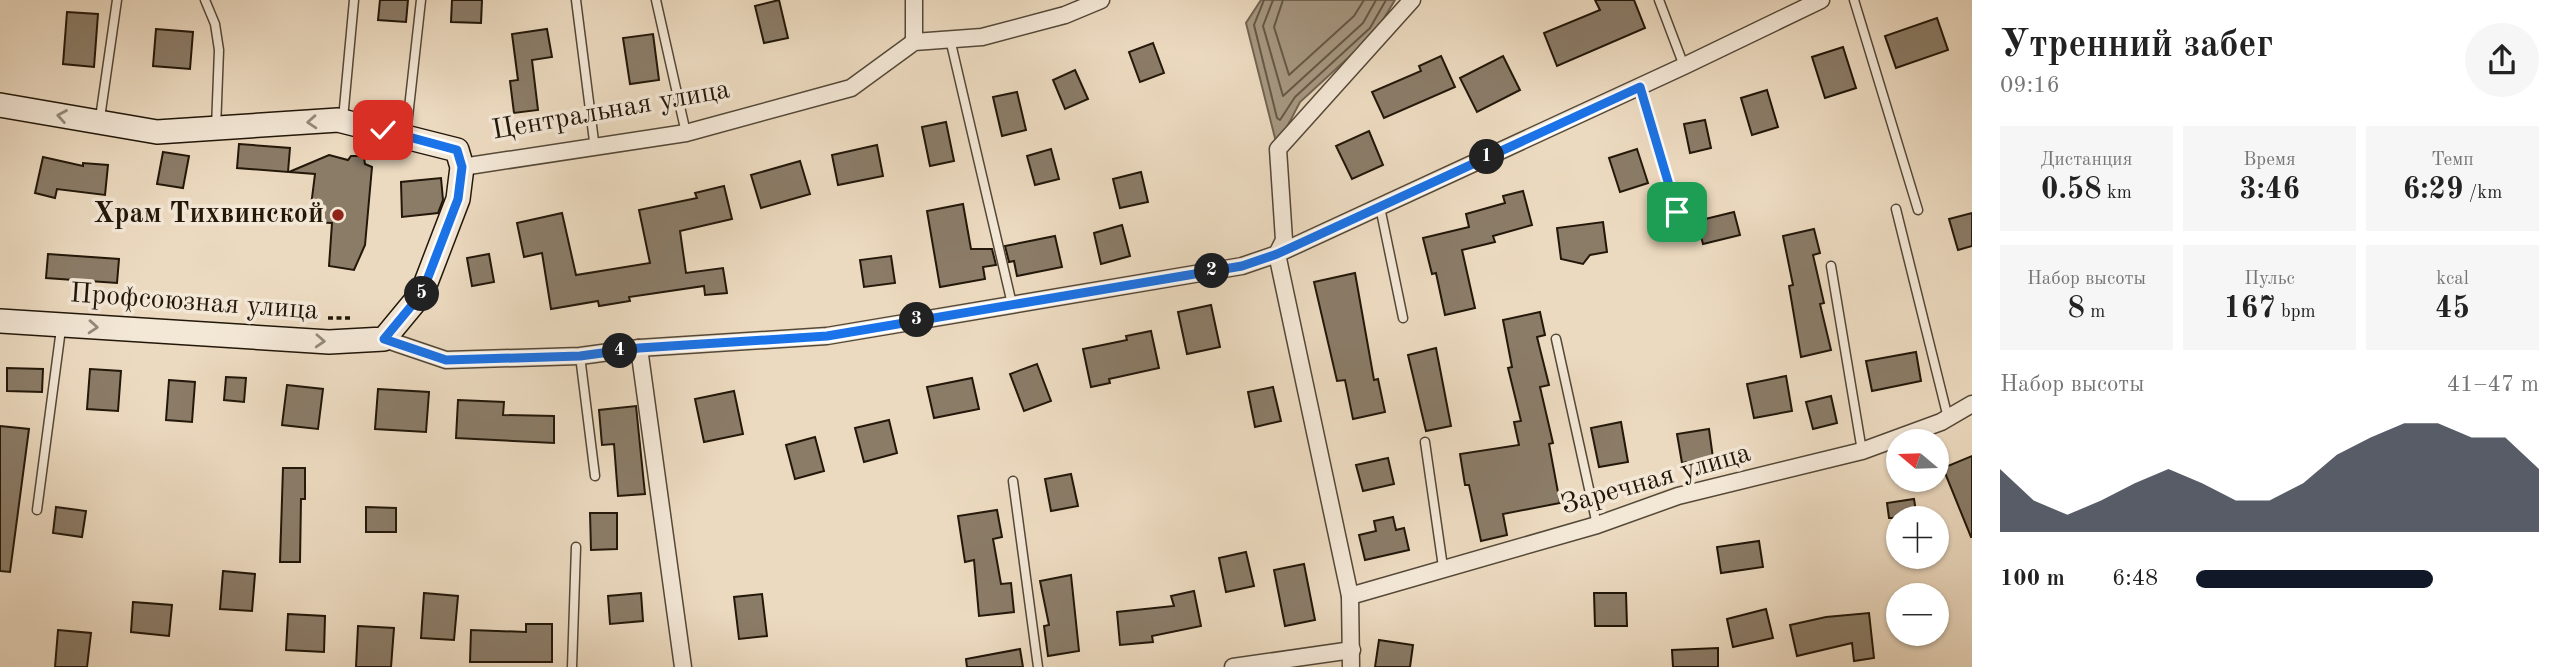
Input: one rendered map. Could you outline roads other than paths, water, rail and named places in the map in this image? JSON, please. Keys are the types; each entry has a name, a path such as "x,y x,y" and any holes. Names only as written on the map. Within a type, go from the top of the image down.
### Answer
{"street":[{"path":"914,0 914,42 982,37 1065,15 1101,0"},
{"path":"1351,667 1350,596 1277,254 1284,240 1278,149 1412,0"},
{"name":"Профсоюзная улица","path":"0,321 329,342 384,339 446,360 580,356 639,348 827,336 1242,266 1277,254 1380,207 1821,0"},
{"name":"Центральная улица","path":"0,105 157,132 342,121 457,150 462,167 596,149 686,133 851,88 914,42"},
{"path":"384,339 422,293 458,199 462,167"},
{"path":"639,348 682,667"},
{"name":"Заречная улица","path":"1350,596 1443,567 1597,525 1678,496 1862,451 1948,418 1972,404"},
{"path":"1233,667 1352,650"}],"lane":[{"path":"99,122 117,0"},
{"path":"205,0 215,24 219,50 216,128"},
{"path":"342,121 354,0"},
{"path":"406,135 421,0"},
{"path":"576,0 596,149"},
{"path":"656,0 686,133"},
{"path":"1659,0 1684,66"},
{"path":"1854,0 1918,209"},
{"path":"950,39 1012,304"},
{"path":"1640,87 1677,212 1691,218"},
{"path":"1380,207 1403,318"},
{"path":"1896,209 1948,418"},
{"path":"1831,267 1862,451"},
{"path":"37,510 61,325"},
{"path":"1556,339 1597,525"},
{"path":"580,356 595,477"},
{"path":"1425,442 1443,567"},
{"path":"1013,481 1038,667"},
{"path":"572,667 576,547"}],"water":[{"path":"1261,0 1395,0 1375,33 1300,102 1277,146 1246,23"}],"place":[{"name":"Храм Тихвинской","path":"338,215"}]}
